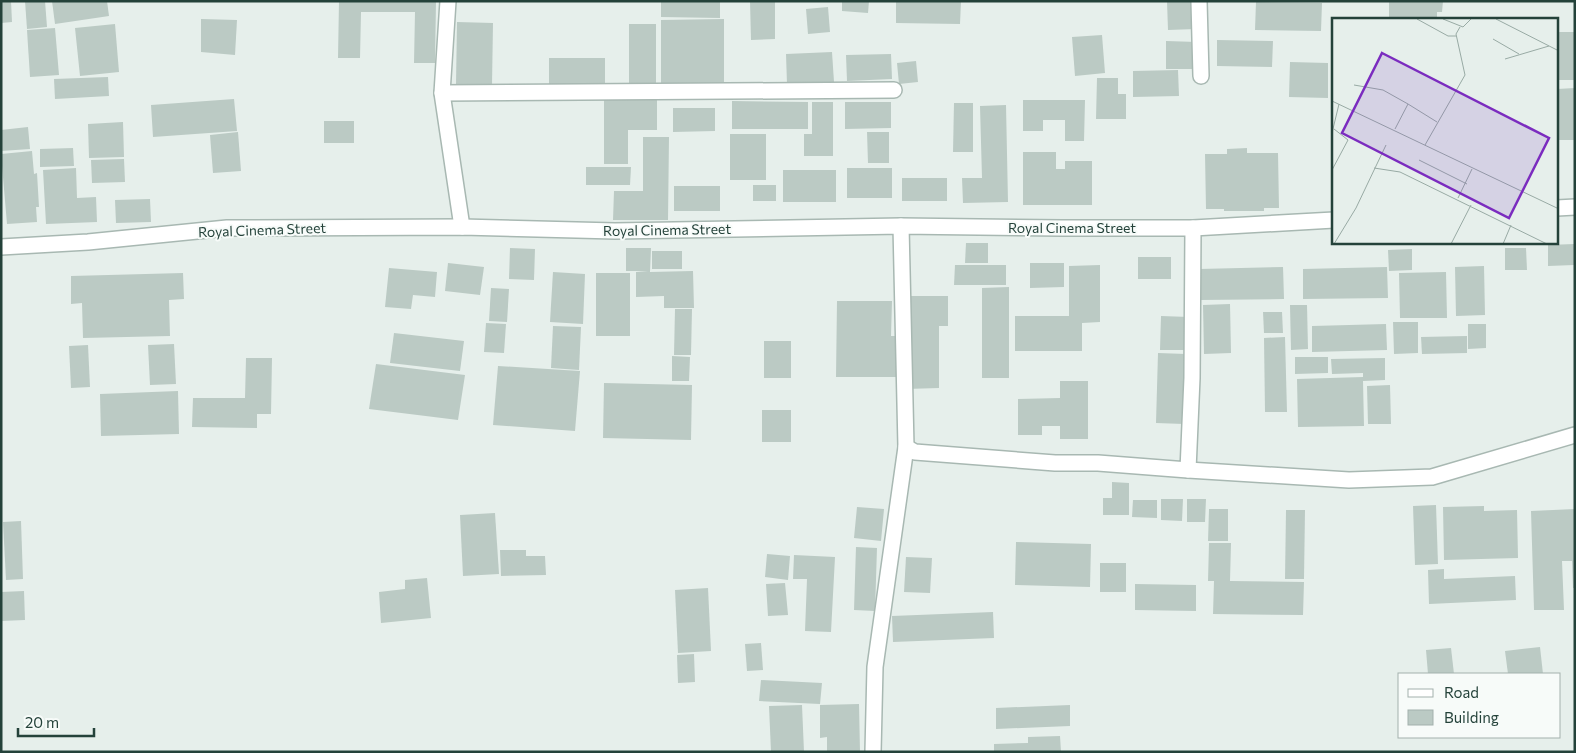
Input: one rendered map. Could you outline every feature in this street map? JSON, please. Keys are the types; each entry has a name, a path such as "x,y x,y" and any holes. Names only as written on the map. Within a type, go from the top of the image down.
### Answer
{"street":[{"path":"448,1 442,93 462,227"},
{"path":"1198,1 1201,76"},
{"path":"442,93 894,90"},
{"path":"1558,208 1575,208"},
{"name":"Royal Cinema Street","path":"1,247 88,242 227,228 462,227 615,231 901,226 1193,228 1332,220"},
{"path":"873,752 875,667 906,447 901,226"},
{"path":"1188,470 1192,378 1193,228"},
{"path":"906,447 915,452 1045,463 1098,463 1349,480 1432,478 1575,436"}],"building":[{"path":"1,1 11,1 12,22 1,23"},
{"path":"25,1 45,1 47,27 27,29"},
{"path":"52,1 107,1 109,16 55,24"},
{"path":"339,1 436,1 435,63 414,63 415,12 361,12 360,58 338,58"},
{"path":"661,1 720,1 720,18 661,17"},
{"path":"750,1 775,1 775,39 751,40"},
{"path":"842,1 869,1 868,13 842,11"},
{"path":"896,1 961,1 960,24 896,23"},
{"path":"1167,1 1195,1 1196,29 1168,30"},
{"path":"1389,1 1443,1 1442,12 1437,12 1437,18 1389,18"},
{"path":"1256,2 1322,3 1321,31 1255,30"},
{"path":"828,7 830,32 808,34 806,9"},
{"path":"201,19 237,20 235,55 201,52"},
{"path":"724,19 724,90 661,90 661,20"},
{"path":"457,22 493,23 492,85 456,84"},
{"path":"115,24 119,72 80,76 75,28"},
{"path":"629,24 656,24 656,89 629,89"},
{"path":"55,28 59,75 30,77 27,30"},
{"path":"1558,32 1575,32 1575,80 1558,80"},
{"path":"1102,35 1105,73 1075,76 1072,37"},
{"path":"1217,40 1273,41 1272,67 1217,66"},
{"path":"1166,41 1197,42 1197,69 1166,69"},
{"path":"832,52 834,82 787,84 786,54"},
{"path":"891,54 892,79 847,81 846,55"},
{"path":"549,58 605,58 605,84 549,85"},
{"path":"916,61 918,82 899,84 897,63"},
{"path":"1290,62 1328,63 1328,98 1289,97"},
{"path":"1178,70 1179,96 1133,97 1133,71"},
{"path":"108,77 109,96 55,99 54,79"},
{"path":"1097,78 1118,78 1118,94 1126,94 1126,119 1096,119"},
{"path":"1575,88 1575,140 1558,140 1558,89"},
{"path":"234,99 237,131 153,137 151,105"},
{"path":"657,99 657,130 628,130 628,164 604,164 604,100"},
{"path":"1023,100 1085,100 1084,141 1065,141 1065,120 1043,120 1043,131 1023,131"},
{"path":"732,101 808,102 808,129 732,129"},
{"path":"812,102 833,102 833,156 804,156 804,134 812,134"},
{"path":"845,102 891,102 891,128 845,129"},
{"path":"954,103 973,103 973,152 953,152"},
{"path":"1006,105 1008,202 963,203 962,178 982,178 980,106"},
{"path":"673,108 715,108 715,131 673,132"},
{"path":"324,121 354,121 354,143 324,143"},
{"path":"123,122 124,157 89,158 88,124"},
{"path":"28,127 30,149 1,151 1,130"},
{"path":"238,132 241,171 213,173 210,135"},
{"path":"867,132 889,132 889,163 868,163"},
{"path":"730,134 766,134 766,180 730,180"},
{"path":"643,137 669,137 668,220 613,220 614,191 643,191"},
{"path":"73,148 74,166 40,167 40,149"},
{"path":"1247,148 1247,153 1278,153 1279,208 1264,208 1264,211 1206,209 1205,154 1227,154 1227,149"},
{"path":"32,151 34,174 37,173 39,207 36,207 37,222 7,224 1,154"},
{"path":"1023,152 1056,152 1056,169 1065,169 1065,161 1092,161 1092,205 1023,205"},
{"path":"124,159 125,182 92,183 91,160"},
{"path":"586,167 631,167 630,185 586,185"},
{"path":"76,168 77,198 96,197 97,222 46,224 43,170"},
{"path":"847,168 892,168 892,198 847,198"},
{"path":"783,170 836,170 836,202 783,202"},
{"path":"902,178 947,178 947,201 902,201"},
{"path":"753,185 776,185 776,201 753,201"},
{"path":"674,186 720,186 720,211 674,211"},
{"path":"150,199 151,222 116,223 115,200"},
{"path":"966,243 988,243 988,263 965,263"},
{"path":"1574,244 1574,265 1548,266 1548,245"},
{"path":"510,248 535,249 534,280 509,279"},
{"path":"626,248 651,248 650,272 693,271 694,308 664,308 664,296 636,297 636,272 648,271 626,271"},
{"path":"1505,248 1526,248 1527,270 1505,270"},
{"path":"1412,249 1412,270 1389,271 1388,250"},
{"path":"652,251 682,251 682,269 652,269"},
{"path":"1138,257 1171,257 1171,279 1138,279"},
{"path":"448,263 484,267 480,295 445,291"},
{"path":"1030,263 1064,263 1064,287 1030,288"},
{"path":"955,265 1006,265 1006,285 954,285"},
{"path":"1100,265 1100,322 1082,323 1082,351 1015,351 1015,316 1069,316 1069,266"},
{"path":"1484,266 1485,315 1456,316 1455,267"},
{"path":"1283,267 1284,299 1200,300 1199,269"},
{"path":"1387,267 1388,298 1303,299 1303,269"},
{"path":"389,268 437,272 435,297 413,295 411,309 385,307"},
{"path":"553,272 585,274 583,324 550,322"},
{"path":"1446,272 1447,318 1400,318 1399,273"},
{"path":"183,273 184,299 169,300 170,336 83,338 82,303 71,304 71,276"},
{"path":"596,273 630,273 630,336 596,336"},
{"path":"1009,287 1009,378 982,378 982,288"},
{"path":"491,288 509,289 507,322 489,321"},
{"path":"906,296 948,296 948,326 939,326 939,388 906,389"},
{"path":"837,301 892,301 891,336 898,336 898,377 836,377"},
{"path":"1230,304 1231,353 1204,354 1203,305"},
{"path":"1290,305 1307,305 1308,349 1291,350"},
{"path":"675,309 692,309 691,355 674,355"},
{"path":"1263,312 1282,312 1283,333 1264,333"},
{"path":"1161,316 1189,317 1188,350 1160,350"},
{"path":"1393,322 1418,322 1418,353 1394,354"},
{"path":"486,323 506,324 504,353 484,352"},
{"path":"1386,324 1387,350 1312,352 1312,326"},
{"path":"1468,324 1486,324 1486,348 1468,349"},
{"path":"553,326 581,327 579,370 551,368"},
{"path":"394,333 464,341 460,371 390,363"},
{"path":"1467,336 1467,353 1422,354 1421,337"},
{"path":"1285,337 1287,412 1265,412 1264,338"},
{"path":"764,341 791,341 791,378 764,378"},
{"path":"174,344 176,384 150,385 148,345"},
{"path":"88,345 90,387 71,388 69,346"},
{"path":"1158,353 1186,354 1184,424 1156,423"},
{"path":"672,356 690,357 689,381 672,381"},
{"path":"1295,357 1328,357 1328,373 1295,374"},
{"path":"246,358 272,358 271,414 257,414 257,428 192,427 193,398 245,398"},
{"path":"1385,358 1385,380 1363,381 1364,426 1298,427 1297,379 1363,377 1363,373 1332,374 1331,359"},
{"path":"376,364 465,375 458,420 369,409"},
{"path":"498,366 580,371 575,431 493,425"},
{"path":"1060,381 1088,381 1088,439 1060,439 1060,426 1042,426 1042,435 1018,435 1018,399 1060,398"},
{"path":"604,383 692,385 691,440 603,438"},
{"path":"1390,385 1391,424 1368,424 1367,386"},
{"path":"178,391 179,434 101,436 100,394"},
{"path":"762,410 791,410 791,442 762,442"},
{"path":"1112,482 1129,483 1129,515 1103,515 1103,498 1112,498"},
{"path":"1161,499 1183,499 1182,521 1161,520"},
{"path":"1187,499 1206,499 1205,522 1187,522"},
{"path":"1133,500 1157,500 1157,518 1132,517"},
{"path":"1436,505 1438,564 1415,565 1413,506"},
{"path":"1484,506 1484,511 1517,510 1518,558 1444,560 1443,507"},
{"path":"857,507 884,509 881,541 854,538"},
{"path":"1209,509 1228,509 1228,541 1208,541"},
{"path":"1575,509 1575,588 1573,588 1572,561 1562,561 1564,610 1534,610 1531,511"},
{"path":"1286,510 1305,510 1304,579 1285,579"},
{"path":"495,513 499,574 463,576 460,515"},
{"path":"21,521 23,579 6,580 3,522"},
{"path":"1016,542 1091,544 1090,587 1015,585"},
{"path":"1209,543 1231,543 1230,581 1304,582 1303,615 1213,614 1214,581 1208,581"},
{"path":"856,547 877,548 875,611 854,610"},
{"path":"500,550 526,550 526,556 545,556 546,575 501,576"},
{"path":"767,554 790,556 788,580 765,577"},
{"path":"794,555 835,557 831,632 805,631 807,579 793,579"},
{"path":"906,557 932,558 930,593 904,592"},
{"path":"1100,563 1126,563 1126,592 1100,592"},
{"path":"1444,569 1444,579 1515,576 1516,600 1429,604 1428,570"},
{"path":"427,578 431,618 381,623 379,592 405,589 405,580"},
{"path":"785,583 788,615 768,616 766,584"},
{"path":"1135,584 1196,585 1196,611 1135,610"},
{"path":"708,588 711,651 678,653 675,590"},
{"path":"24,591 25,620 1,621 1,592"},
{"path":"993,612 994,638 893,642 892,616"},
{"path":"761,643 763,670 747,671 745,644"},
{"path":"1540,647 1543,673 1508,673 1505,651"},
{"path":"1451,648 1454,673 1428,673 1426,650"},
{"path":"694,654 695,682 678,683 677,655"},
{"path":"761,680 822,683 820,704 759,701"},
{"path":"859,704 860,752 827,752 827,737 820,738 820,705"},
{"path":"802,705 804,752 771,752 769,706"},
{"path":"1070,705 1070,726 996,729 996,708"},
{"path":"1060,736 1061,752 994,752 994,744 1028,743 1028,737"}]}
